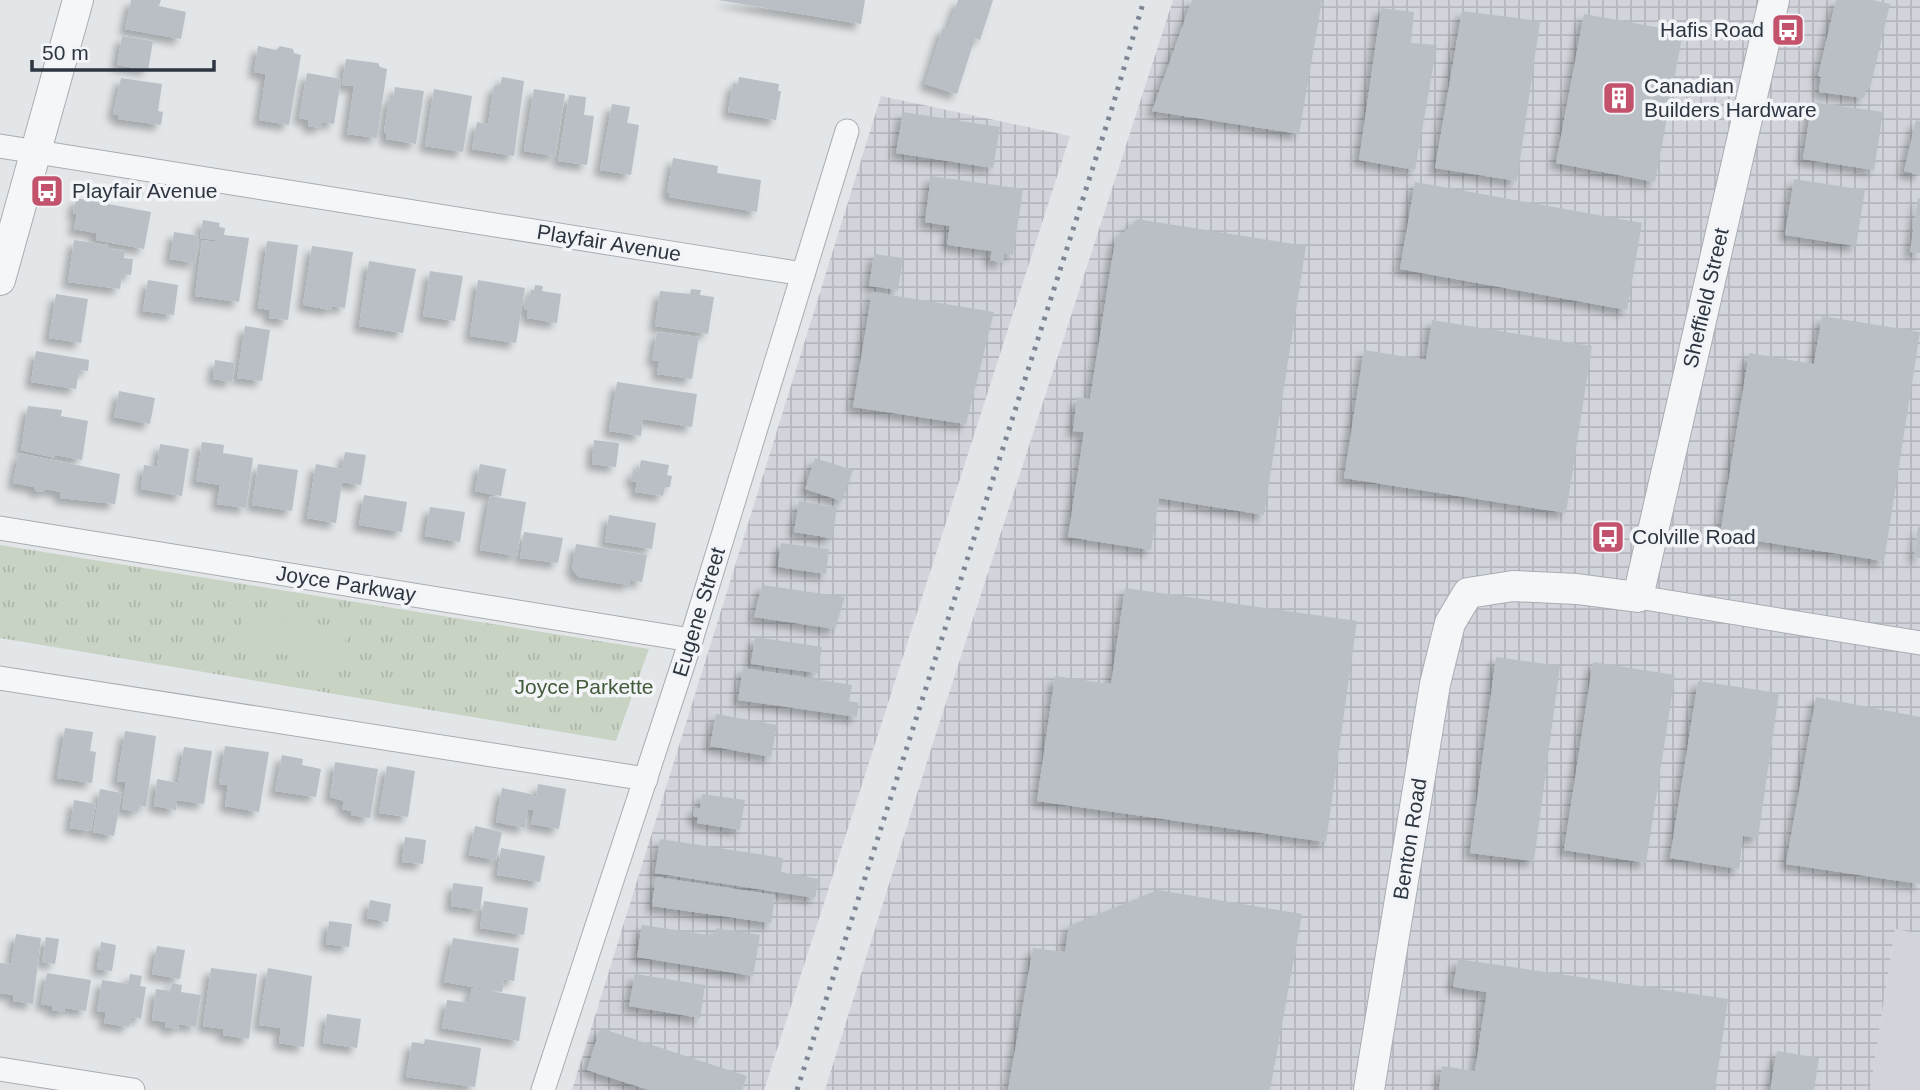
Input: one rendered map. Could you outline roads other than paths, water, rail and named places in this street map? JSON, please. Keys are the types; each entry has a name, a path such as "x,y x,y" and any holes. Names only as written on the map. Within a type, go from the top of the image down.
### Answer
{"street":[{"path":"0,279 78,0"},
{"name":"Sheffield Street","path":"1638,597 1774,0"},
{"name":"Eugene Street","path":"543,1090 691,640 847,131"},
{"name":"Playfair Avenue","path":"0,146 803,274"},
{"name":"Joyce Parkway","path":"0,528 691,640"},
{"name":"Benton Road","path":"1369,1090 1435,684 1450,622 1468,593 1513,586 1577,589 1638,597"},
{"path":"1638,597 1920,643"},
{"path":"0,678 646,779"},
{"path":"0,1069 133,1090"}],"railway":[{"path":"797,1090 1113,105 1144,0"}],"place":[{"name":"Hafis Road","path":"1788,30"},
{"name":"Canadian Builders Hardware","path":"1619,98"},
{"name":"Playfair Avenue","path":"47,191"},
{"name":"Colville Road","path":"1608,537"}],"park label":[{"name":"Joyce Parkette","path":"584,687"}]}
